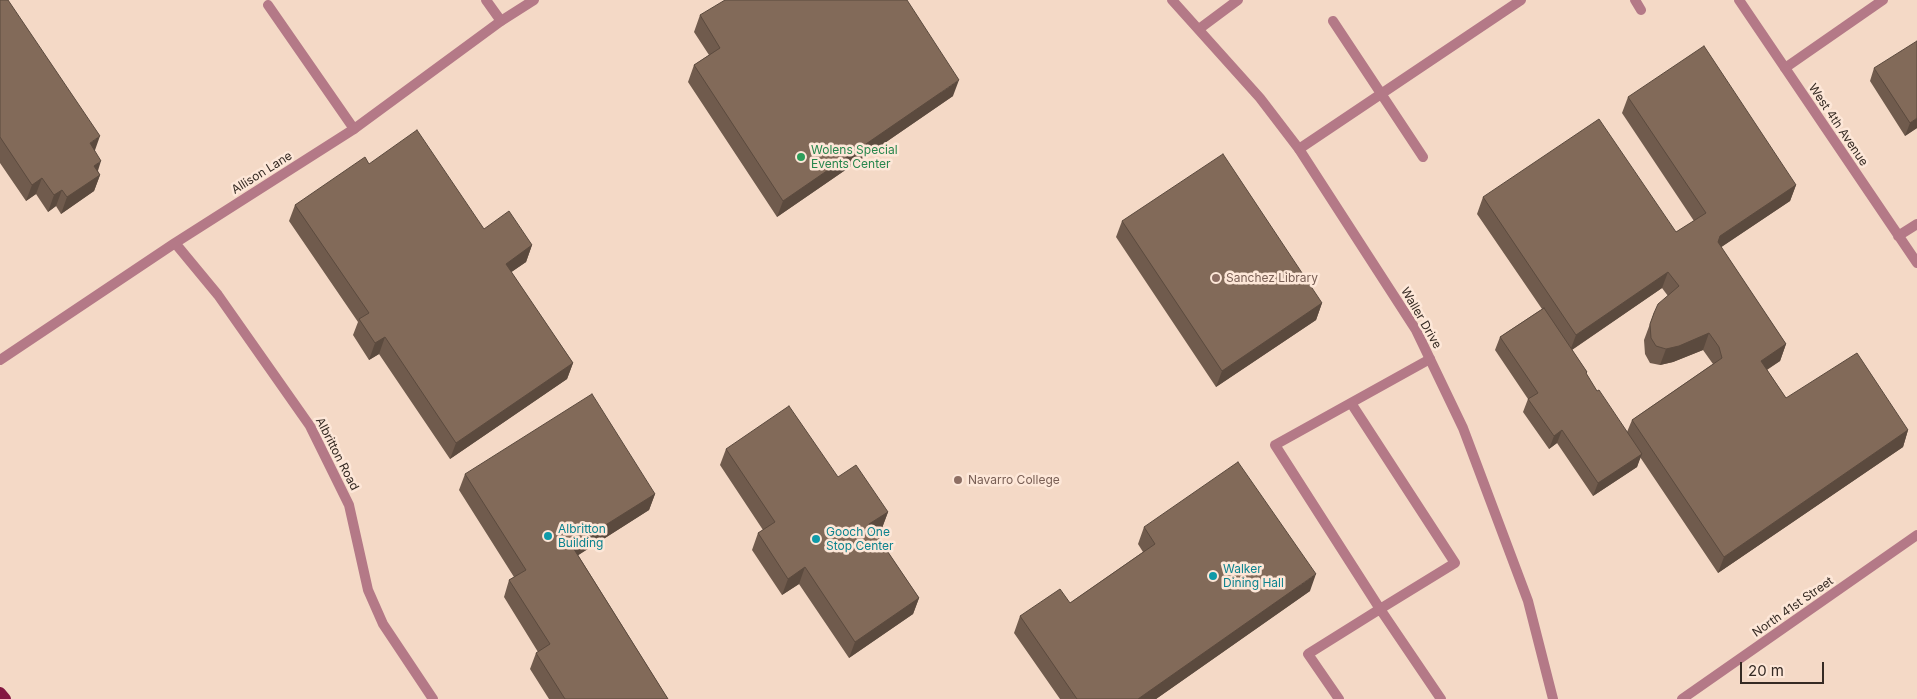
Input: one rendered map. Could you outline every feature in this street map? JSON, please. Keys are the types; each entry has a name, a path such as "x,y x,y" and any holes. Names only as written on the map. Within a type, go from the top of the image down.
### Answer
{"main road":[{"path":"0,693 5,699"}],"street":[{"path":"486,0 501,22"},
{"name":"Allison Lane","path":"0,360 175,243 354,129 534,0"},
{"name":"Waller Drive","path":"1172,0 1260,98 1299,149 1416,330 1463,428 1528,601 1553,699"},
{"path":"1199,29 1238,0"},
{"path":"1299,149 1521,0"},
{"path":"1635,0 1642,10"},
{"name":"West 4th Avenue","path":"1739,0 1917,263"},
{"path":"1785,68 1883,0"},
{"path":"268,5 354,129"},
{"path":"1333,21 1423,157"},
{"path":"1898,236 1917,224"},
{"name":"Albritton Road","path":"175,243 218,295 310,426 349,505 368,590 383,624 433,699"},
{"path":"1430,359 1275,445 1440,699"},
{"path":"1339,699 1308,654 1455,563 1351,403"},
{"name":"North 41st Street","path":"1682,699 1917,535"}],"building":[{"path":"0,0 8,0 100,136 90,143 101,161 94,166 100,175 67,197 62,190 54,195 42,178 32,185 0,137"},
{"name":"Wolens Special Events Center","path":"725,0 907,0 959,80 783,201 694,65 720,48 700,15"},
{"path":"1917,41 1917,118 1910,123 1874,68"},
{"path":"1704,46 1796,185 1720,236 1718,242 1786,344 1761,361 1786,398 1857,353 1908,430 1724,557 1632,420 1722,358 1719,347 1709,333 1679,346 1666,349 1656,346 1651,338 1650,324 1658,304 1679,286 1668,272 1576,335 1483,197 1599,119 1676,232 1706,213 1628,97"},
{"path":"417,130 484,229 509,211 532,245 506,264 573,363 456,443 385,337 375,343 359,319 369,313 295,205 365,157 369,164"},
{"name":"Sanchez Library","path":"1223,154 1322,303 1222,371 1122,221"},
{"path":"1544,308 1587,372 1597,391 1599,390 1642,454 1598,483 1562,430 1554,436 1528,399 1538,393 1500,337"},
{"name":"Albritton Building","path":"592,394 655,494 572,546 668,699 565,699 536,653 550,644 509,580 526,570 465,474"},
{"name":"Gooch One Stop Center","path":"789,406 838,477 856,465 888,512 869,524 919,598 855,642 805,567 788,579 758,533 775,522 726,449"},
{"name":"Walker Dining Hall","path":"1238,462 1316,574 1138,699 1077,699 1020,616 1060,589 1070,603 1155,544 1144,527"}],"place":[{"name":"Wolens Special Events Center","path":"801,157"},
{"name":"Sanchez Library","path":"1216,278"},
{"name":"Navarro College","path":"958,480"},
{"name":"Albritton Building","path":"548,536"},
{"name":"Gooch One Stop Center","path":"816,539"},
{"name":"Walker Dining Hall","path":"1213,576"}]}
